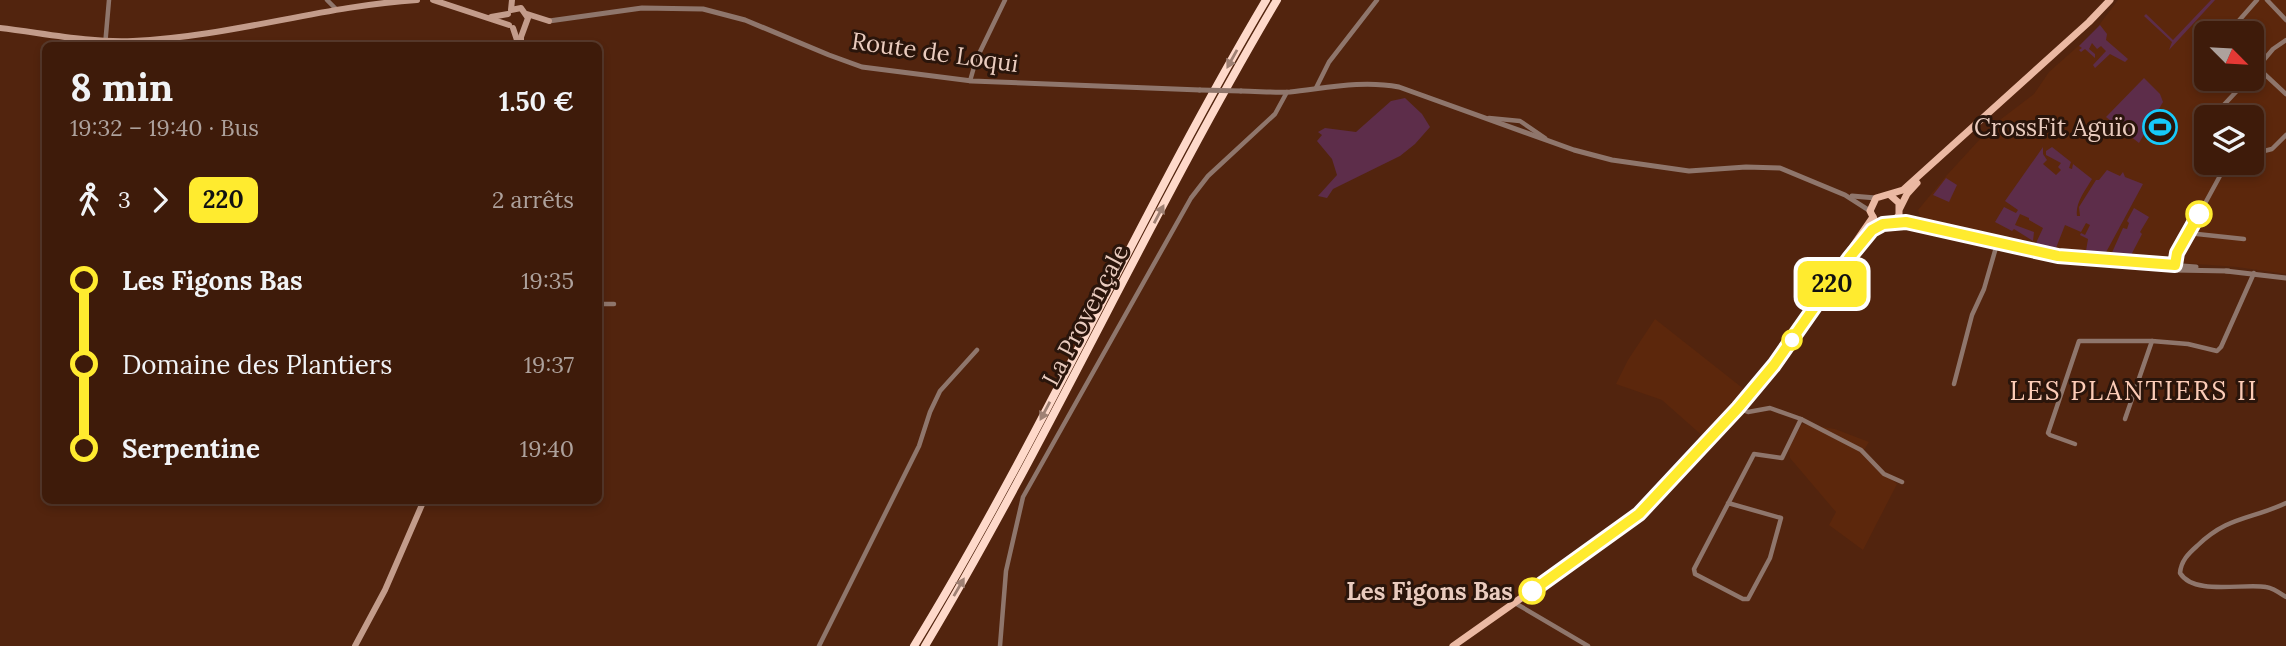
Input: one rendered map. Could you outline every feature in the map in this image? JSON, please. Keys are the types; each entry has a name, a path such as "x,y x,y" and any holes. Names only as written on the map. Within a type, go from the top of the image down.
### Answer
{"highway":[{"name":"La Provençale","path":"914,646 991,513 1190,136 1266,0"},
{"name":"La Provençale","path":"925,646 1024,472 1209,120 1278,0"}],"main road":[{"path":"116,42 174,37 417,0"},
{"path":"433,0 486,16 511,27 518,42"},
{"path":"509,12 514,0 524,11 525,25 521,42"},
{"path":"1782,352 1872,214 1872,201 1903,190 2112,0"},
{"path":"1452,646 1578,560 1639,514 1738,408 1782,352 1859,244 1872,230 1892,223 1917,183 2080,35 2112,0"},
{"path":"486,16 524,11 549,21"},
{"path":"525,25 549,21"},
{"path":"0,29 98,42"},
{"path":"1890,195 1901,207"},
{"path":"1872,214 1883,224"},
{"path":"355,646 385,590 422,504"}],"street":[{"path":"105,42 110,0"},
{"path":"327,0 338,11"},
{"path":"970,81 976,60 1005,0"},
{"path":"1316,88 1329,62 1377,0"},
{"path":"2239,21 2257,0"},
{"path":"2267,0 2286,20"},
{"name":"Route de Loqui","path":"549,21 642,8 703,9 746,20 862,67 970,81 1287,92 1361,83 1384,84 1548,141 1612,160 1700,171 1746,167 1780,169 1845,195"},
{"path":"509,12 511,27 525,25"},
{"path":"2264,60 2273,49 2286,40"},
{"path":"2264,74 2286,94"},
{"path":"2224,105 2237,91"},
{"path":"1000,646 1006,571 1023,496 1191,198 1208,176 1275,114 1287,92"},
{"path":"2264,151 2272,149 2286,135"},
{"path":"2171,267 2219,175"},
{"path":"1845,195 1876,198"},
{"path":"1845,195 1872,214"},
{"path":"1901,207 1914,223"},
{"path":"1892,223 1914,223 1997,244 2100,263 2230,271 2286,278"},
{"path":"2190,231 2244,239"},
{"path":"1954,384 1972,315 1984,289 1997,244"},
{"path":"2075,444 2048,433 2079,341 2152,341 2188,344 2214,351 2219,349 2254,273"},
{"path":"602,304 614,304"},
{"path":"2124,419 2152,341"},
{"path":"819,646 919,446 930,411 940,391 977,350"},
{"path":"1738,408 1748,412 1770,408 1801,419 1861,450 1884,474 1902,482"},
{"path":"1728,503 1782,518 1770,558 1748,598 1742,599 1695,574 1694,569 1728,503 1754,454 1782,458 1801,419"},
{"path":"2286,503 2226,523 2216,529 2190,552 2180,571 2184,579 2205,586 2266,587 2286,597"},
{"path":"1516,603 1588,646"}],"shaded area":[{"path":"2118,0 2286,0 2286,274 2237,267 2077,255 2000,241 1923,221 1918,210 1947,175 1992,126 2034,94 2049,72 2093,33"},
{"path":"2211,0 2215,0 2169,50 2172,42 2144,16 2146,14 2173,40"},
{"path":"2100,25 2107,34 2106,40 2128,59 2125,62 2110,54 2095,68 2093,65 2106,51 2101,46 2097,49 2092,43 2089,49 2095,54 2095,58 2085,49 2081,52 2079,50 2082,48 2079,46"},
{"path":"2144,78 2160,94 2163,102 2139,143 2106,117"},
{"path":"1405,98 1422,114 1430,127 1415,144 1400,156 1333,189 1327,198 1318,196 1337,175 1332,159 1317,141 1322,135 1318,132 1325,128 1356,132 1391,101"},
{"path":"2043,147 2047,160 2043,164 2056,175 2061,170 2058,167 2061,163 2046,155 2046,151 2052,147 2071,162 2069,168 2072,169 2073,164 2092,179 2079,202 2077,216 2080,216 2079,207 2096,180 2107,170 2120,176 2123,172 2125,177 2143,184 2104,256 2063,253 2062,250 2086,251 2088,239 2080,235 2085,235 2090,225 2086,223 2081,232 2065,225 2056,252 2039,249 2036,243 2043,228 2029,218 2020,214 2015,225 2034,232 2033,241 2014,229 2012,231 1995,222 2004,207 2016,213 2018,210 2005,201"},
{"path":"1946,178 1957,185 1949,202 1933,195"},
{"path":"2134,208 2149,217 2140,232 2142,234 2129,259 2110,257 2123,228 2127,229 2127,221"},
{"path":"1655,319 1745,390 1705,438 1662,400 1616,384"},
{"path":"1802,424 1835,429 1869,442 1862,453 1897,484 1863,550 1829,525 1836,512 1790,458 1789,447"}],"bus line":[{"name":"220","path":"1532,591 1625,525 1671,482 1774,365 1859,244 1872,230 1883,224 1899,221 2058,256 2175,265 2177,253 2199,214"}],"place":[{"name":"CrossFit Aguïo","path":"2160,127"},
{"name":"Les Figons Bas","path":"1532,591"}],"district":[{"name":"LES PLANTIERS II","path":"2134,390"}]}
